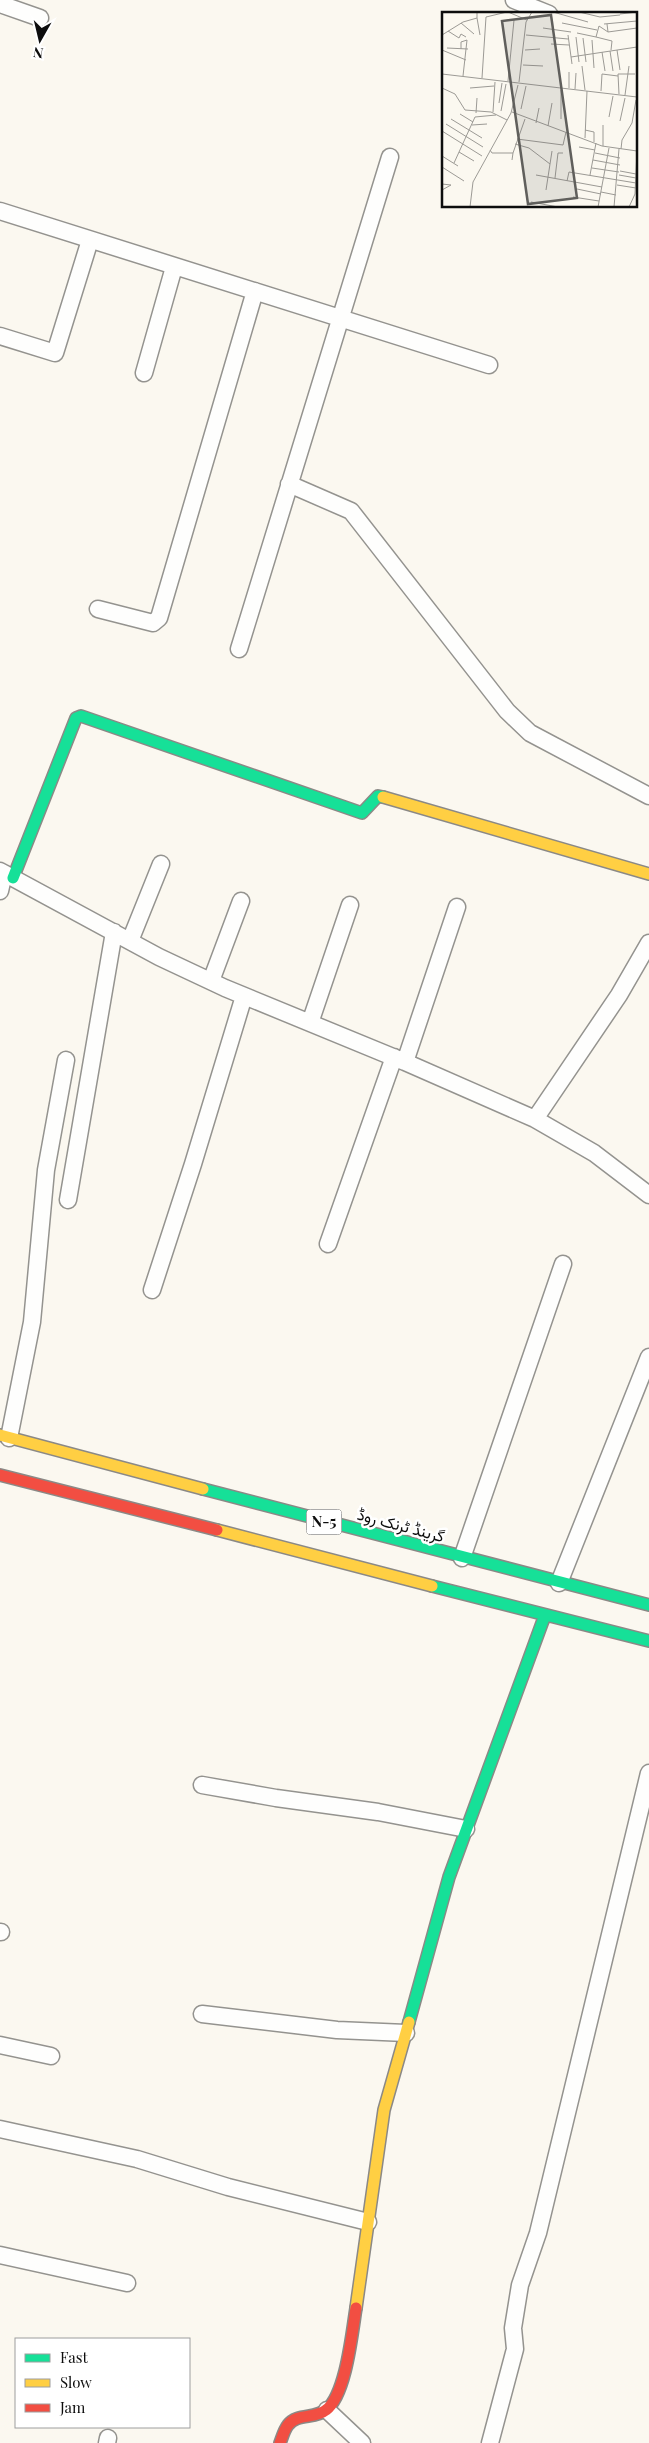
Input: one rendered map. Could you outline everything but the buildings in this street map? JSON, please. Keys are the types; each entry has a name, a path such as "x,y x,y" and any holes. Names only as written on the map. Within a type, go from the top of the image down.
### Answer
{"main road":[{"path":"6,874 76,718 81,716 362,813 378,796 649,874"},
{"name":"گرینڈ ٹرنک روڈ","path":"5,1436 462,1558 649,1605"},
{"name":"N-5","path":"0,1475 649,1641"},
{"path":"280,2443 288,2425 298,2418 319,2414 327,2410 337,2397 349,2354 384,2110 449,1877 545,1615"}],"street":[{"path":"514,0 544,12"},
{"path":"0,4 40,18"},
{"path":"239,649 390,157"},
{"path":"0,211 489,365"},
{"path":"0,336 55,352 90,240"},
{"path":"144,373 174,266"},
{"path":"98,609 153,623 159,618 254,291"},
{"path":"289,484 350,512 507,710 530,733 649,796"},
{"path":"130,941 161,864"},
{"path":"0,891 6,874 211,982 399,1060 535,1120 594,1154 649,1196"},
{"path":"211,982 241,901"},
{"path":"310,1023 350,905"},
{"path":"328,1244 457,907"},
{"path":"68,1200 114,932"},
{"path":"535,1120 619,995 649,943"},
{"path":"196,1157 244,996"},
{"path":"152,1290 244,996"},
{"path":"5,1436 32,1322 46,1170 66,1060"},
{"path":"462,1558 563,1264"},
{"path":"559,1582 649,1357"},
{"path":"490,2443 515,2349 514,2328 520,2285 538,2232 649,1773"},
{"path":"202,1784 276,1798 378,1812 466,1829"},
{"path":"202,2014 337,2030 406,2033"},
{"path":"0,2045 51,2056"},
{"path":"0,2129 137,2159 228,2188 368,2222"},
{"path":"0,2255 127,2283"},
{"path":"327,2410 362,2443"}],"traffic: fast":[{"path":"13,878 76,718 81,716 362,813 378,796 383,797"},
{"path":"203,1489 649,1605"},
{"path":"432,1586 649,1641"},
{"path":"409,2022 449,1877 545,1615"}],"traffic: slow":[{"path":"383,797 649,874"},
{"path":"0,1435 203,1489"},
{"path":"217,1530 432,1586"},
{"path":"356,2308 384,2110 409,2022"}],"traffic: jam":[{"path":"0,1475 217,1530"},
{"path":"280,2443 285,2429 292,2421 301,2417 322,2413 333,2402 339,2391 347,2363 356,2308"}]}
